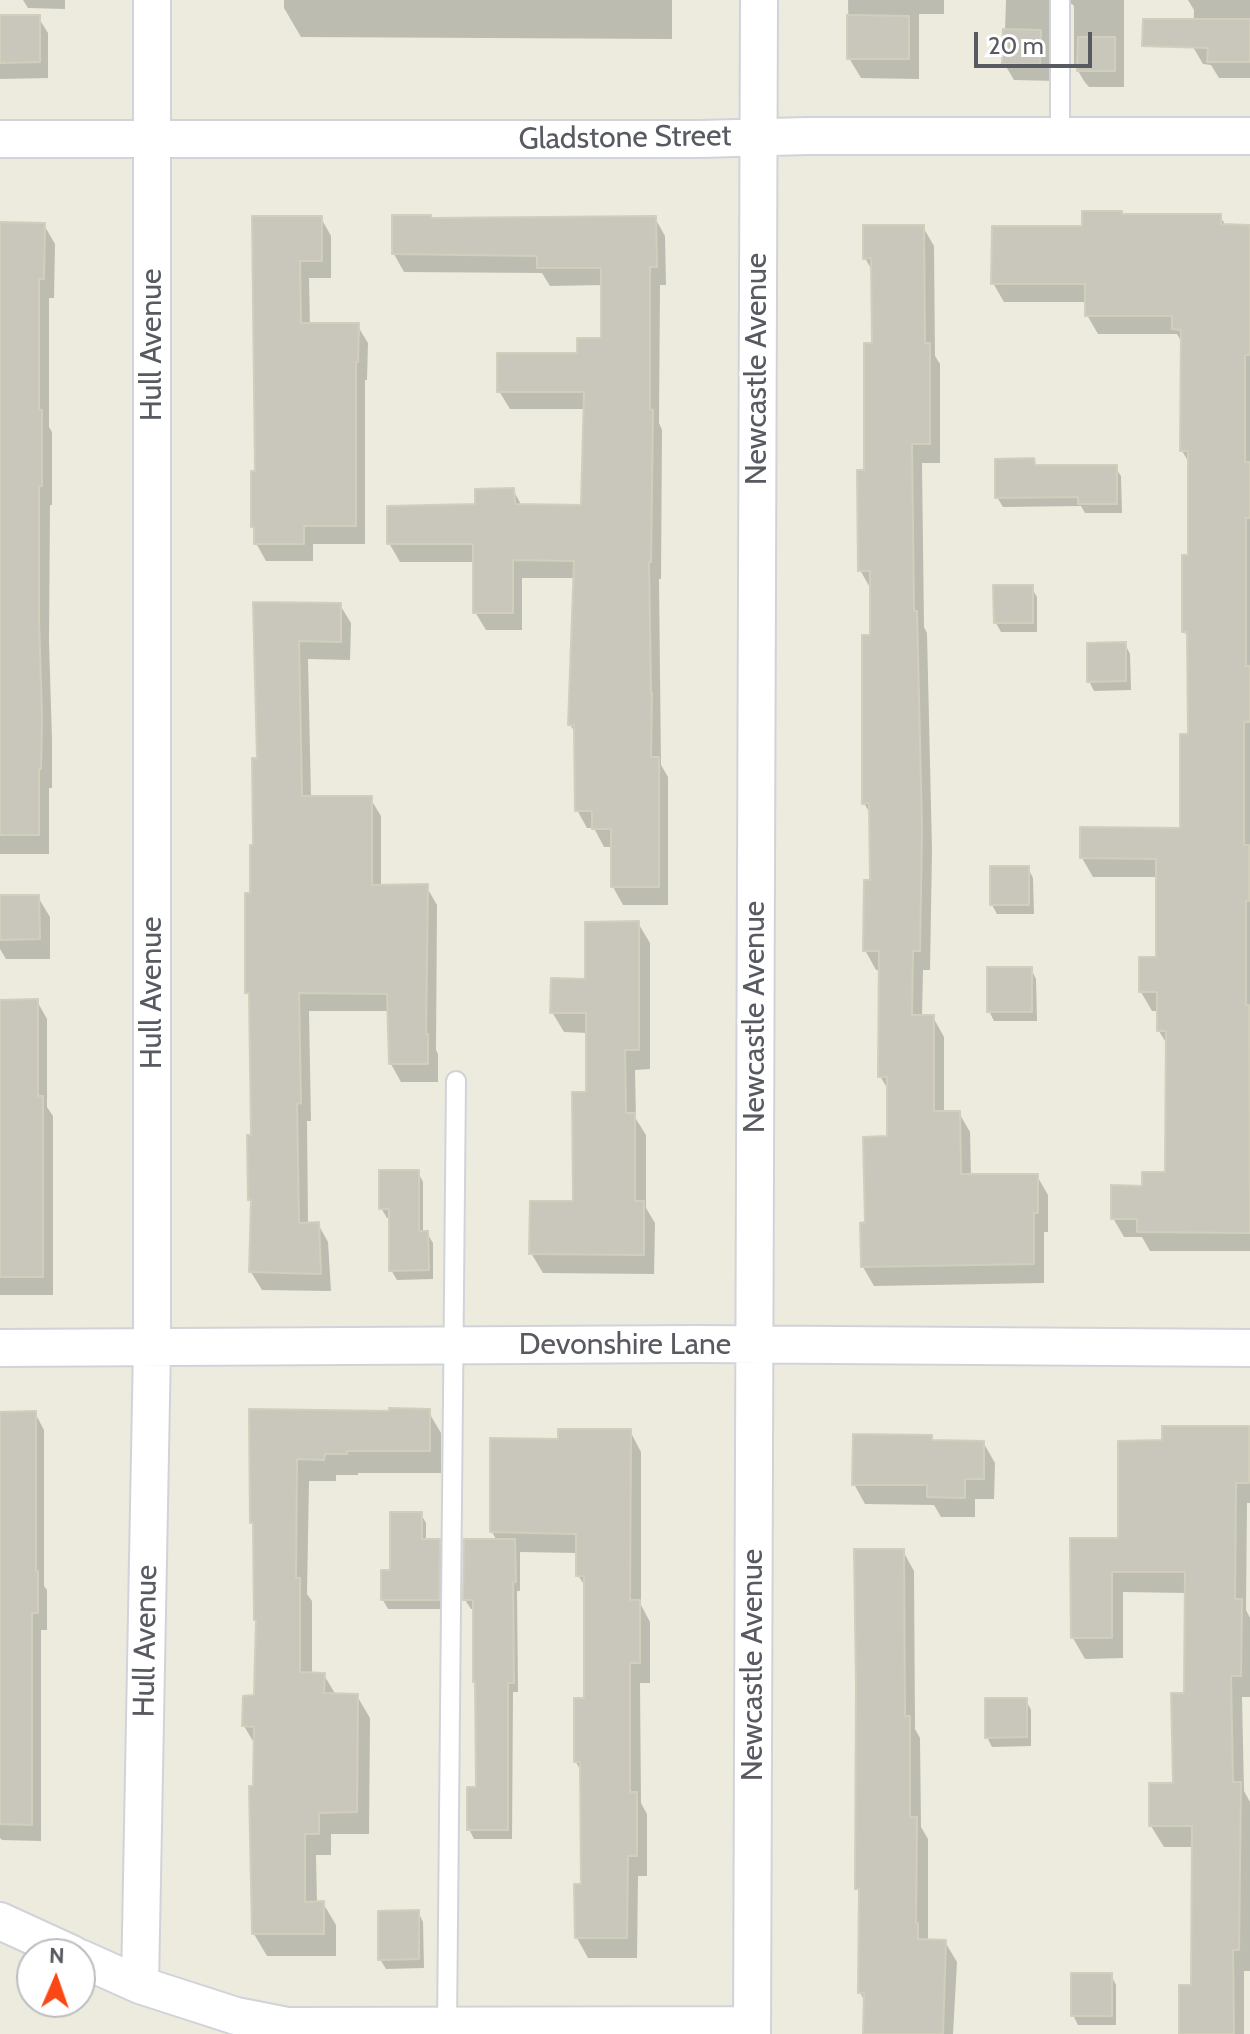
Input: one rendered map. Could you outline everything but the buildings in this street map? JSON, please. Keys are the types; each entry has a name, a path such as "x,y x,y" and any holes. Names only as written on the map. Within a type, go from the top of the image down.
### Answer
{"street":[{"name":"Hull Avenue","path":"140,1985 152,1347 152,0"},
{"name":"Newcastle Avenue","path":"752,2030 759,0"},
{"name":"Gladstone Street","path":"0,139 1250,136"},
{"name":"Devonshire Lane","path":"0,1348 754,1344 1250,1348"},
{"path":"0,1921 37,1938"},
{"path":"96,1965 140,1985 236,2016 287,2026 752,2030"}],"lane":[{"path":"1060,0 1060,136"},
{"path":"447,2026 456,1081"}]}
